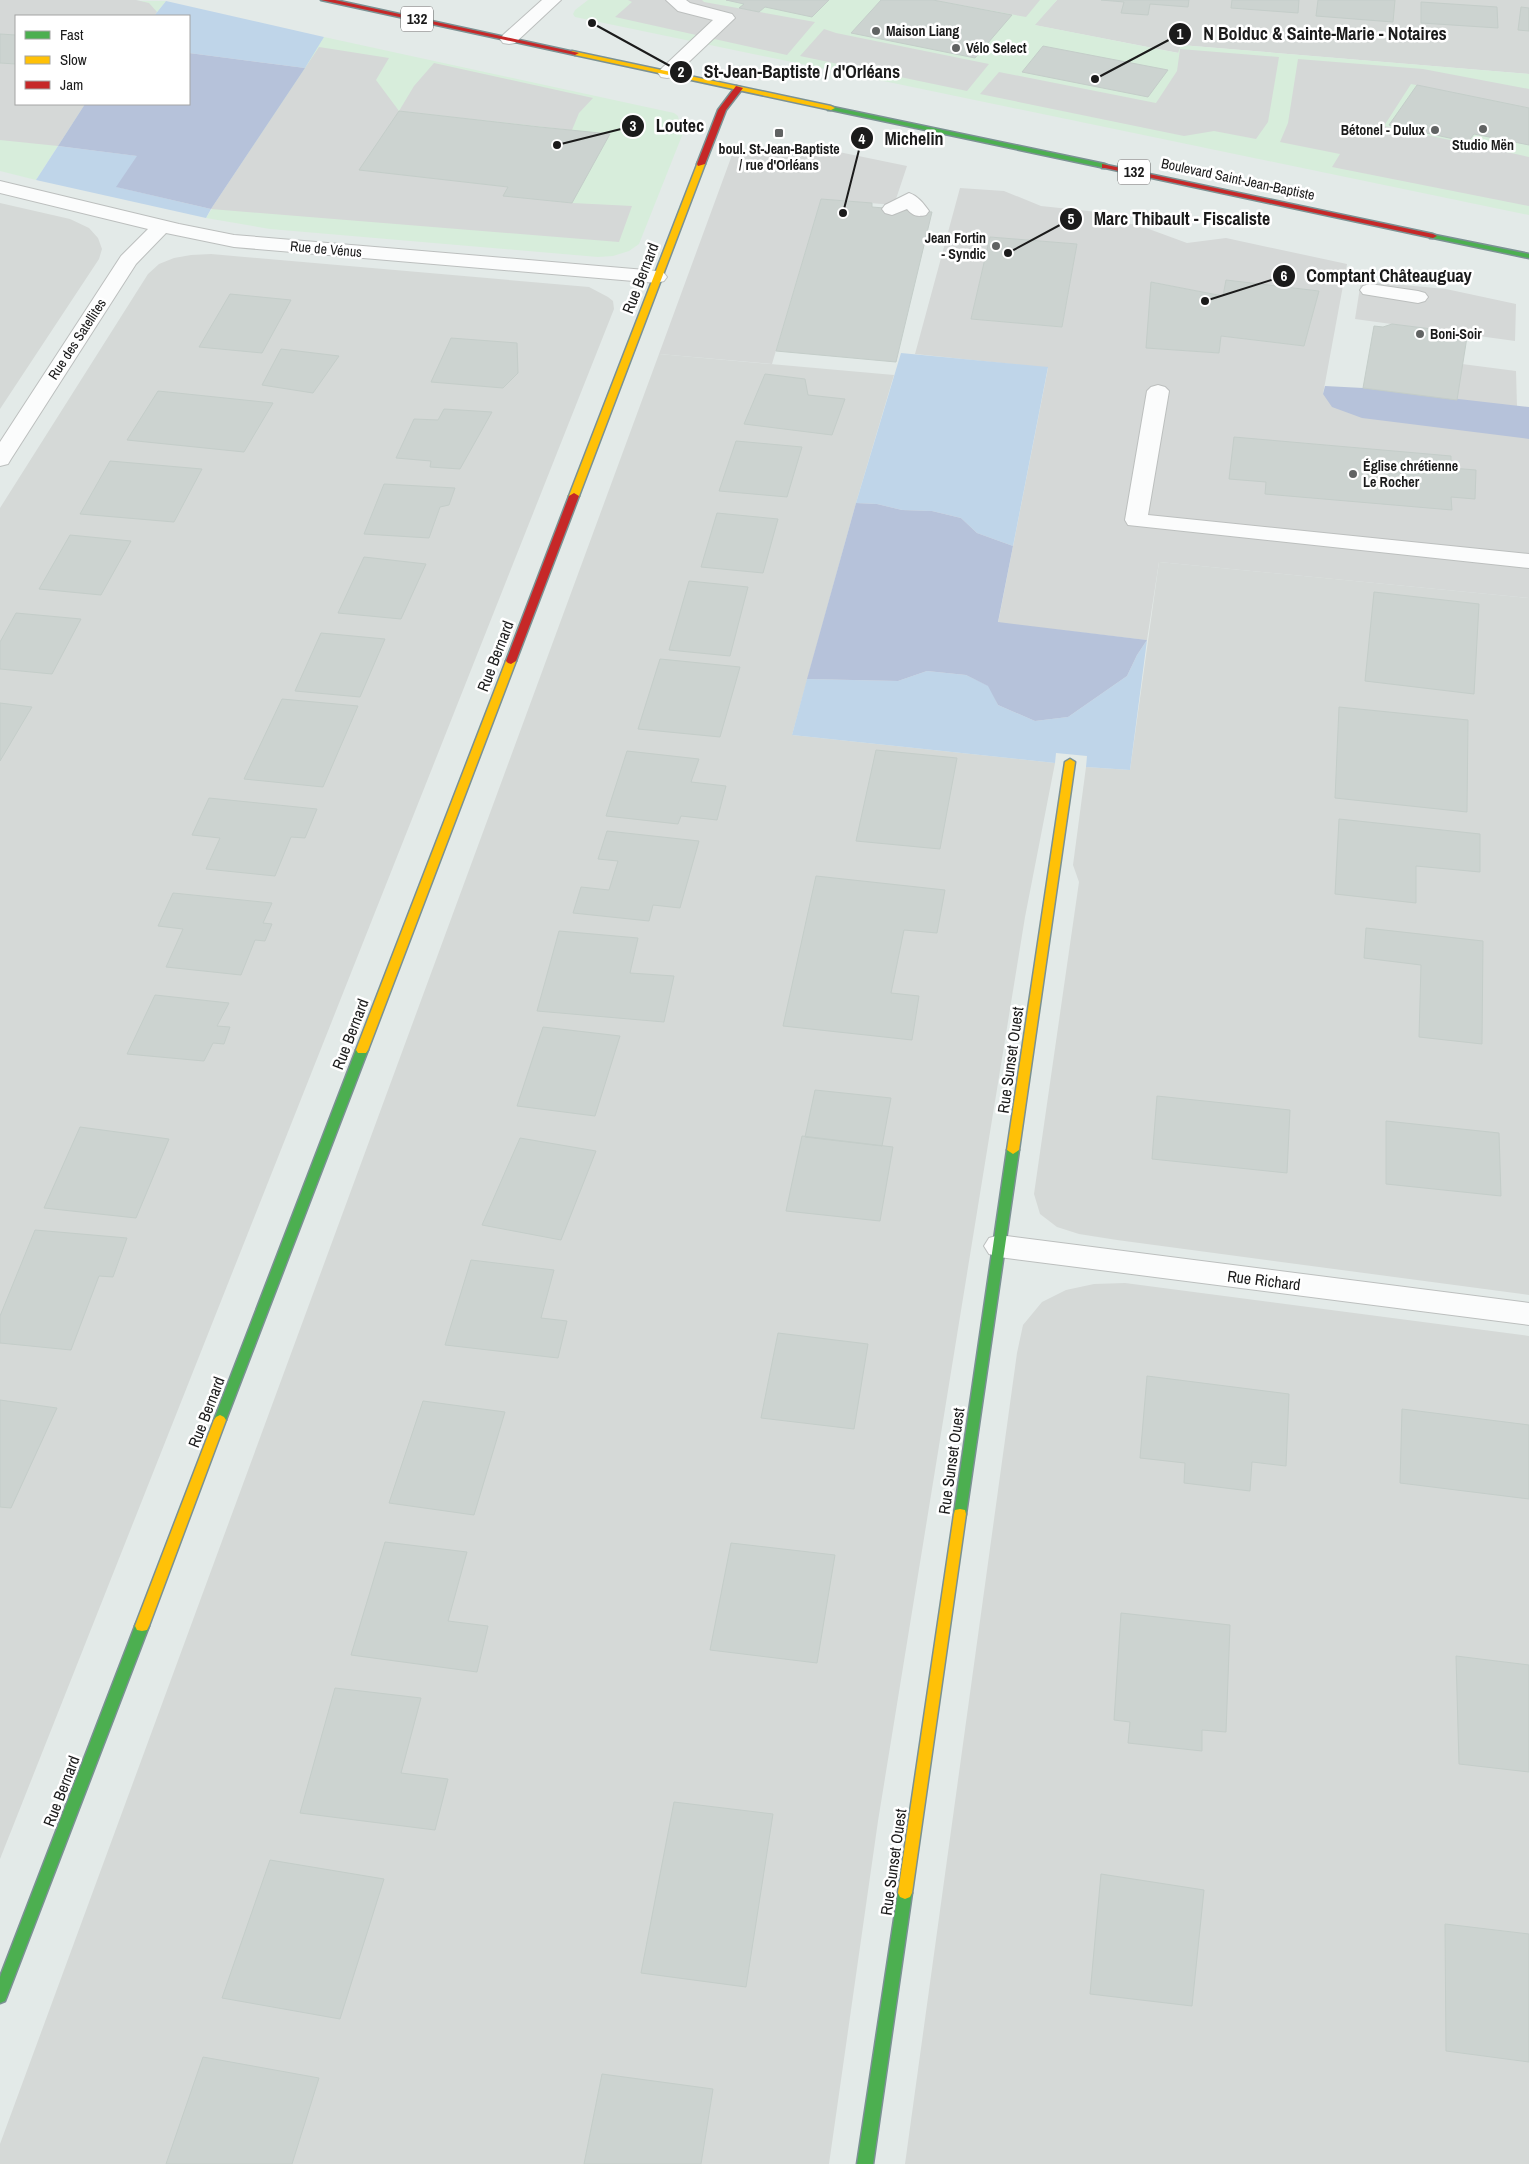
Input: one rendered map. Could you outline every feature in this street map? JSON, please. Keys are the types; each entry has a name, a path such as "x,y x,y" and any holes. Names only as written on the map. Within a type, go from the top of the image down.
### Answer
{"main road":[{"name":"Boulevard Saint-Jean-Baptiste","path":"325,0 1529,256"},
{"name":"Rue Bernard","path":"0,1996 657,277 722,110 739,88"},
{"name":"Rue Sunset Ouest","path":"865,2164 1070,762"}],"street":[{"path":"509,39 552,0"},
{"path":"667,73 726,18 684,7 676,0"},
{"name":"Rue de Vénus","path":"0,187 162,226 234,240 657,277"},
{"path":"892,209 910,197"},
{"name":"Rue des Satellites","path":"0,459 128,260 162,226"},
{"path":"1370,290 1418,297"},
{"path":"1158,390 1136,520 1529,561"},
{"name":"Rue Richard","path":"999,1246 1529,1314"}],"shaded area":[{"path":"0,0 166,1 155,15 15,15 15,105 84,105 36,180 0,171"},
{"path":"0,0 136,0 149,3 157,12 155,15 15,15 15,35 0,34"},
{"path":"588,0 1057,0 1035,25 1178,53 1181,45 1529,74 1529,215 575,17 573,14 575,10"},
{"path":"628,0 702,0 704,2 815,22 787,55 615,17 632,2"},
{"path":"933,0 1040,0 1026,17"},
{"path":"1057,0 1529,0 1529,74 1181,45 1179,53 1034,25"},
{"path":"166,1 324,37 305,68 190,53 190,15 155,15"},
{"path":"824,29 989,64 967,91 800,56"},
{"path":"324,37 674,113 678,116 679,121 687,123 639,244 629,251 613,256 598,257 270,229 206,218"},
{"path":"319,47 389,58 376,80 399,111 360,170 508,187 504,196 572,203 632,206 619,242 211,209"},
{"path":"1180,49 1279,57 1268,122 1256,139 1214,131 1184,136 980,94 999,72 1156,103 1177,71"},
{"path":"190,53 305,68 211,209 116,187 137,156 58,146 84,105 190,105"},
{"path":"1298,59 1423,69 1529,89 1529,108 1411,84 1384,126 1529,157 1529,206 1332,167 1340,154 1280,142 1288,123"},
{"path":"0,63 15,64 15,105 84,105 58,146 0,140"},
{"path":"434,63 593,98 579,113 572,130 399,111 414,86"},
{"path":"800,144 907,166 894,205 821,199 772,364 659,354 732,155"},
{"path":"58,146 138,156 117,187 211,209 206,218 36,180"},
{"path":"960,188 1004,191 1041,206 1126,215 1125,223 1138,225 1187,243 1226,238 1347,264 1323,394 1529,416 1529,598 1159,562 1147,640 998,623 1048,368 915,354","holes":["990,237 1077,244 1062,327 971,319","1226,281 1319,291 1304,346 1221,336 1219,353 1147,348 1152,282 1223,296"]},
{"path":"0,203 70,219 89,228 98,238 102,249 99,259 0,409"},
{"path":"211,254 589,287 613,301 614,309 0,1859 0,508 148,274 159,264 174,258"},
{"path":"1361,281 1446,289 1516,304 1515,341 1355,319"},
{"path":"901,353 1048,367 1013,546 977,533 961,518 932,511 902,510 877,504 856,503"},
{"path":"659,354 894,375 856,503 792,735 1055,763 1025,917 878,1821 829,2164 0,2164 0,2144"},
{"path":"1462,364 1516,371 1517,407 1457,400"},
{"path":"1325,386 1363,388 1529,407 1529,439 1362,418 1332,407 1323,394"},
{"path":"856,503 877,504 902,510 932,511 961,518 977,533 1013,546 998,622 1147,640 1127,676 1068,717 1035,721 998,705 988,686 966,675 927,671 898,681 807,679"},
{"path":"1159,562 1529,598 1529,1295 1079,1234 1057,1227 1040,1214 1034,1194 1079,882 1073,865 1086,767 1130,770"},
{"path":"1147,640 1130,770 1086,767 1087,756 1056,753 1055,763 792,735 807,679 898,681 927,671 966,675 989,686 998,705 1035,721 1068,717 1127,676"},
{"path":"1125,1283 1529,1336 1529,2164 905,2164 1017,1353 1023,1325 1042,1302 1066,1290 1094,1284"}],"building":[{"path":"726,0 829,0 812,17 765,7 759,12 739,8 744,4"},
{"path":"881,0 933,0 1012,15 975,58 851,33"},
{"path":"1101,0 1189,0 1188,7 1150,4 1148,15 1121,13 1124,2"},
{"path":"1232,0 1299,0 1298,13 1231,8"},
{"path":"1318,0 1395,0 1393,22 1316,16"},
{"path":"1421,2 1497,7 1498,28 1421,23"},
{"path":"1521,7 1529,8 1529,31 1518,30"},
{"path":"0,34 15,35 15,64 0,63"},
{"path":"1043,46 1168,70 1148,97 1022,72"},
{"path":"1417,85 1529,108 1529,145 1474,134 1468,142 1389,125"},
{"path":"399,111 610,134 572,203 503,196 508,187 359,170"},
{"path":"821,199 872,203 872,207 932,212 896,362 776,351"},
{"path":"990,237 1077,244 1062,327 971,319"},
{"path":"1226,280 1319,291 1304,346 1221,336 1219,353 1146,348 1151,282 1223,296"},
{"path":"230,294 291,300 262,353 199,347"},
{"path":"1392,324 1448,331 1456,336 1467,337 1457,400 1363,388 1374,326 1383,327"},
{"path":"451,338 517,343 518,373 503,388 431,382"},
{"path":"281,349 339,356 313,393 262,385"},
{"path":"765,374 805,379 808,395 845,399 832,435 744,424"},
{"path":"158,391 273,403 244,452 127,440"},
{"path":"444,409 492,412 460,469 430,467 431,461 396,458 414,419 438,420"},
{"name":"Église chrétienne Le Rocher","path":"1234,437 1451,456 1451,468 1476,470 1475,499 1451,497 1452,510 1265,494 1266,482 1229,479"},
{"path":"736,441 802,447 787,497 719,491"},
{"path":"110,461 202,469 174,522 80,514"},
{"path":"384,484 455,488 449,505 440,507 429,538 364,534"},
{"path":"717,513 778,519 763,573 701,567"},
{"path":"70,535 131,541 101,595 39,589"},
{"path":"364,557 426,564 401,619 338,613"},
{"path":"689,581 748,587 730,656 669,650"},
{"path":"1374,592 1479,604 1474,694 1365,681"},
{"path":"16,613 81,619 52,674 0,669 0,642"},
{"path":"321,633 385,639 360,697 295,691"},
{"path":"660,659 740,667 720,737 638,729"},
{"path":"282,699 358,706 323,787 244,779"},
{"path":"0,703 32,707 0,761"},
{"path":"1339,707 1468,720 1467,812 1335,798"},
{"path":"876,750 957,758 940,849 856,841"},
{"path":"627,751 699,759 691,782 726,786 717,820 681,816 678,824 606,816"},
{"path":"209,798 317,809 305,838 291,837 275,876 206,869 220,838 192,835"},
{"path":"1339,819 1480,834 1480,872 1416,866 1416,903 1335,894"},
{"path":"607,831 699,841 680,908 653,905 649,921 573,913 581,887 609,890 618,861 598,859"},
{"path":"816,876 945,890 937,933 904,930 891,993 919,996 912,1040 783,1026"},
{"path":"173,893 272,903 263,923 272,924 265,941 255,940 241,975 166,967 183,929 158,926"},
{"path":"1366,928 1483,941 1482,1044 1419,1037 1421,965 1364,958"},
{"path":"559,931 638,938 630,973 674,976 664,1022 537,1011"},
{"path":"155,995 229,1003 217,1026 230,1027 224,1044 213,1043 204,1061 127,1054"},
{"path":"543,1027 620,1036 595,1116 517,1106"},
{"path":"815,1090 891,1098 882,1146 805,1137"},
{"path":"1157,1096 1290,1110 1287,1173 1152,1159"},
{"path":"1386,1121 1499,1133 1501,1196 1386,1184"},
{"path":"80,1127 169,1139 136,1218 44,1208"},
{"path":"802,1136 893,1147 880,1221 786,1211"},
{"path":"520,1138 596,1151 561,1240 482,1225"},
{"path":"35,1230 127,1238 113,1277 99,1276 71,1350 0,1343 0,1316"},
{"path":"471,1260 554,1270 541,1318 567,1321 558,1358 445,1345"},
{"path":"778,1333 868,1344 854,1429 761,1418"},
{"path":"1147,1376 1289,1394 1286,1466 1252,1462 1250,1491 1184,1483 1185,1463 1140,1458"},
{"path":"0,1400 57,1408 11,1508 0,1507"},
{"path":"423,1401 505,1412 474,1515 389,1503"},
{"path":"1402,1409 1529,1425 1529,1499 1400,1483"},
{"path":"385,1542 467,1552 448,1621 488,1626 477,1672 351,1655"},
{"path":"731,1543 835,1555 817,1663 710,1650"},
{"path":"1121,1613 1230,1625 1226,1732 1202,1730 1202,1751 1128,1743 1130,1722 1114,1720"},
{"path":"1456,1656 1529,1665 1529,1772 1459,1764"},
{"path":"335,1688 421,1698 401,1773 448,1779 435,1830 300,1813"},
{"path":"674,1802 773,1814 746,1987 641,1973"},
{"path":"270,1860 384,1879 340,2019 222,1998"},
{"path":"1101,1874 1204,1890 1192,2006 1090,1994"},
{"path":"1445,1924 1529,1934 1529,2062 1446,2051"},
{"path":"203,2057 319,2078 292,2164 166,2164"},
{"path":"602,2074 713,2089 701,2164 584,2164"}],"traffic: fast":[{"path":"831,108 1105,166"},
{"path":"1433,236 1529,256"},
{"path":"220,1420 362,1050"},
{"path":"960,1514 1013,1150"},
{"path":"0,1996 142,1626"},
{"path":"865,2164 905,1893"}],"traffic: slow":[{"path":"575,53 831,108"},
{"path":"574,496 701,164"},
{"path":"362,1050 511,661"},
{"path":"1013,1150 1070,762"},
{"path":"142,1626 220,1420"},
{"path":"905,1893 960,1514"}],"traffic: jam":[{"path":"325,0 575,53"},
{"path":"701,164 722,110 739,88"},
{"path":"1105,166 1433,236"},
{"path":"511,661 574,496"}],"place":[{"name":"St-Jean-Baptiste / d'Orléans","path":"592,23"},
{"name":"Maison Liang","path":"876,31"},
{"name":"Vélo Select","path":"956,48"},
{"name":"N Bolduc & Sainte-Marie - Notaires","path":"1095,79"},
{"name":"Studio Mën","path":"1483,129"},
{"name":"Bétonel - Dulux","path":"1435,130"},
{"name":"boul. St-Jean-Baptiste / rue d'Orléans","path":"779,133"},
{"name":"Loutec","path":"557,145"},
{"name":"Michelin","path":"843,213"},
{"name":"Jean Fortin - Syndic","path":"996,246"},
{"name":"Marc Thibault - Fiscaliste","path":"1008,253"},
{"name":"Comptant Châteauguay","path":"1205,301"},
{"name":"Boni-Soir","path":"1420,334"},
{"name":"Église chrétienne Le Rocher","path":"1353,474"}]}
